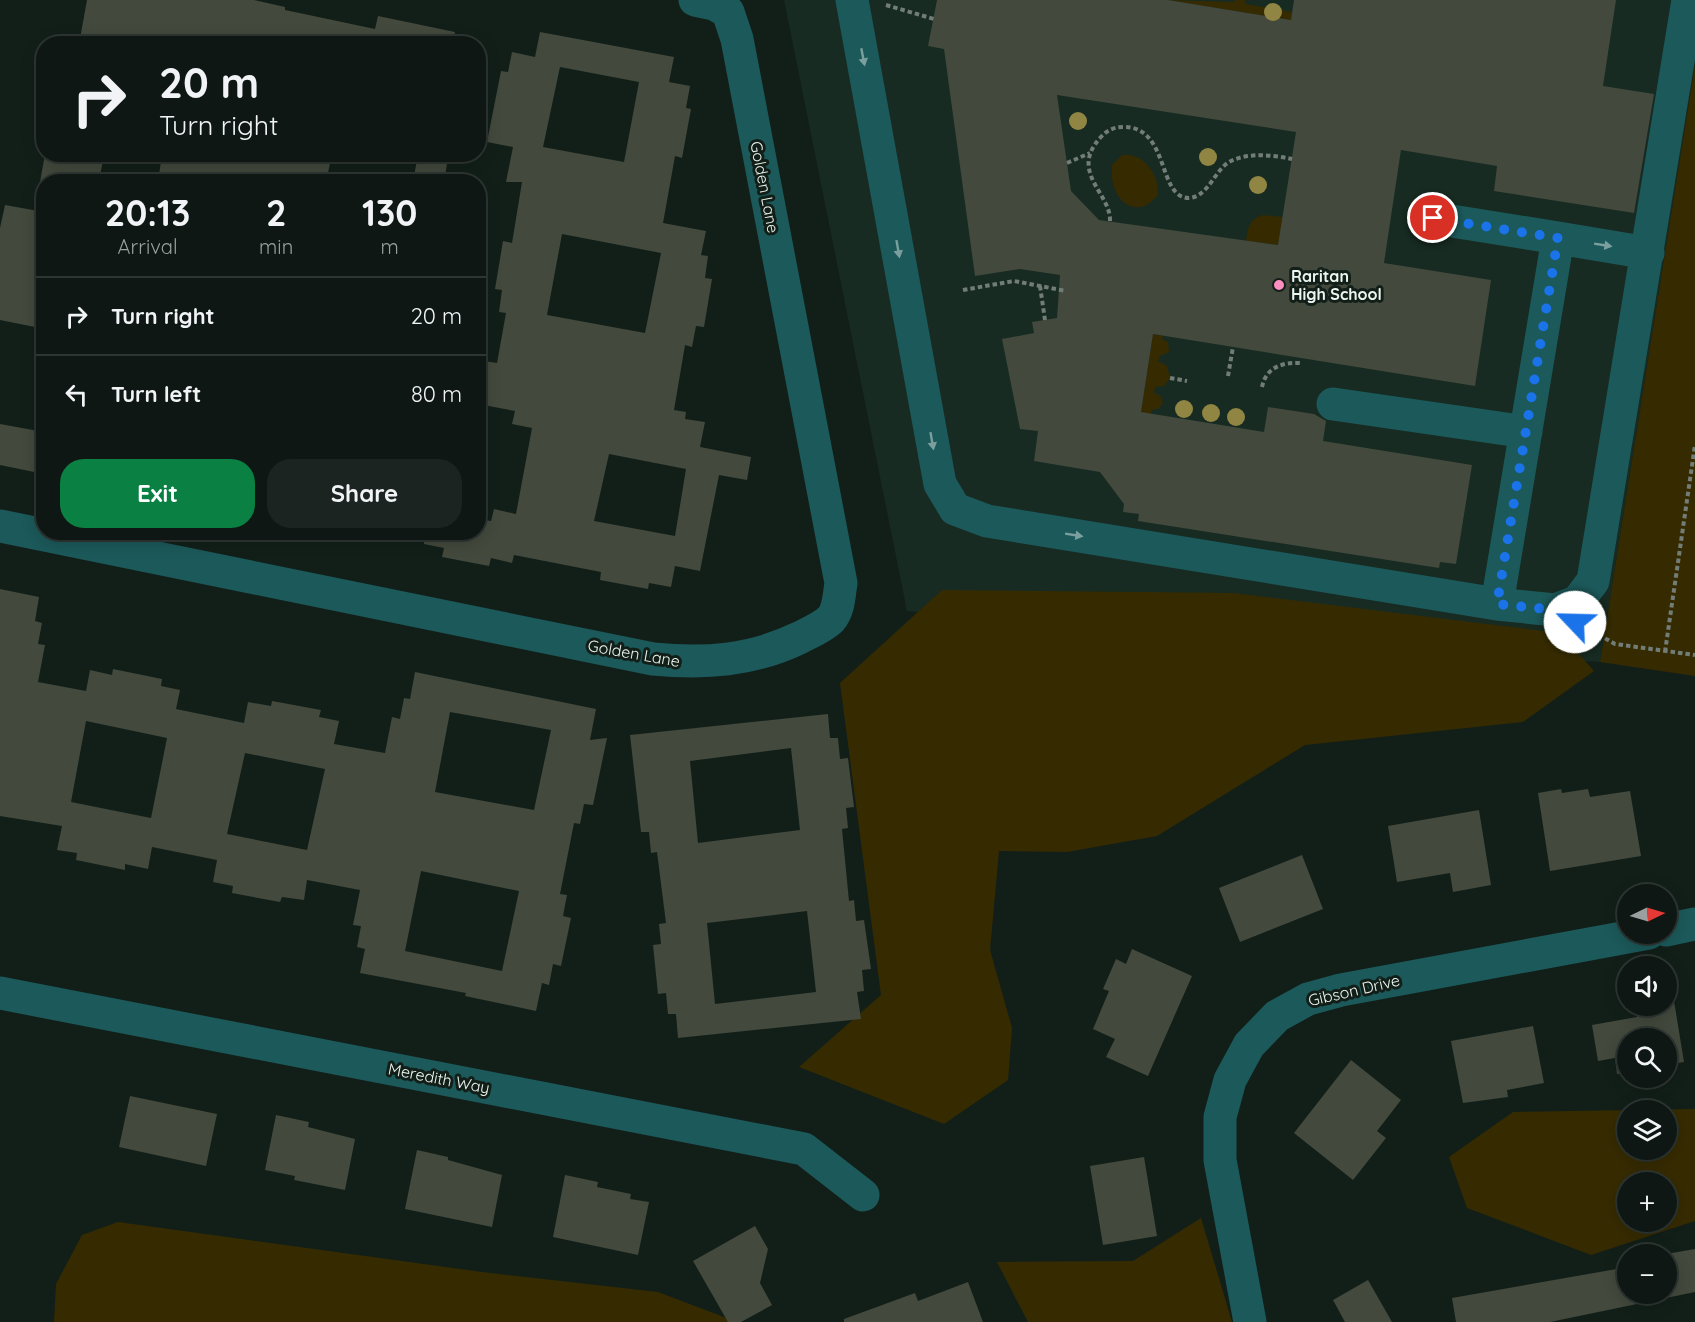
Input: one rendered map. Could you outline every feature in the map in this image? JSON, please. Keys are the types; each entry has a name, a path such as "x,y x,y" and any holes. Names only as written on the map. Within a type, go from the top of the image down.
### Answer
{"street":[{"name":"Golden Lane","path":"69,540 653,659 696,663 753,656 782,646 832,618 838,605 841,584 736,39 728,12 714,4 695,0"},
{"path":"852,0 940,484 955,509 987,521 1497,604 1555,610 1578,601 1593,581 1688,0"},
{"path":"1433,218 1648,253"},
{"path":"1497,604 1558,238"},
{"path":"1333,404 1526,432"},
{"name":"Golden Lane","path":"0,526 36,533"},
{"path":"1677,928 1695,924"},
{"name":"Gibson Drive","path":"1250,1322 1220,1160 1220,1118 1230,1080 1249,1045 1277,1016 1308,999 1341,990 1617,939"},
{"name":"Meredith Way","path":"0,993 804,1149 864,1195"}],"path":[{"path":"885,5 934,19"},
{"path":"1067,163 1091,152 1102,135 1110,129 1134,128 1155,146 1175,192 1188,198 1199,194 1222,167 1231,162 1253,156 1292,159"},
{"path":"1091,152 1092,182 1109,209 1110,221"},
{"path":"963,290 1014,281 1066,291"},
{"path":"1040,286 1045,320"},
{"path":"1228,376 1233,347"},
{"path":"1262,387 1264,376 1270,370 1285,363 1301,363"},
{"path":"1170,378 1188,381"},
{"path":"1665,652 1695,445"},
{"path":"1555,610 1615,644 1695,655"}],"shaded area":[{"name":"Raritan High School","path":"784,0 1695,0 1695,65 1600,662 907,611"},
{"path":"1168,0 1234,2 1245,0 1245,4 1293,12 1291,20"},
{"path":"1695,65 1695,676 1600,662"},
{"path":"1122,155 1130,155 1144,161 1153,173 1158,195 1149,203 1140,207 1132,207 1118,196 1112,177 1112,165"},
{"path":"1263,215 1283,217 1278,245 1246,241 1252,222"},
{"path":"1153,334 1163,336 1162,339 1168,342 1169,352 1160,356 1158,361 1167,366 1170,378 1164,386 1155,387 1154,393 1160,395 1163,403 1158,409 1151,410 1151,414 1141,412"},
{"path":"942,590 1234,593 1560,633 1594,671 1523,722 1305,745 1157,836 1067,852 999,851 990,950 1012,1028 1008,1080 944,1124 799,1067 881,995 840,683"},
{"path":"1677,1109 1695,1109 1695,1221 1677,1227 1677,1172 1617,1172 1617,1232 1661,1232 1625,1244 1617,1244 1617,1246 1591,1255 1467,1208 1449,1157 1513,1112 1617,1110 1617,1160 1677,1160"},
{"path":"1201,1218 1232,1322 1028,1322 997,1262 1133,1261"},
{"path":"118,1222 482,1272 658,1292 737,1322 54,1322 56,1284 82,1235"}],"building":[{"path":"87,0 254,0 285,7 285,10 375,29 378,16 455,32 454,36 198,36 189,34 189,36 80,36"},
{"name":"Raritan High School","path":"937,0 1168,0 1291,20 1294,0 1616,0 1603,86 1654,94 1634,213 1494,191 1497,166 1401,150 1384,263 1491,280 1475,386 1153,334 1141,412 1264,432 1268,407 1314,414 1326,421 1323,441 1472,465 1456,564 1440,562 1439,568 1138,521 1139,514 1123,512 1124,504 1100,472 1034,461 1038,431 1020,429 1002,339 1034,333 1032,322 1057,318 1060,275 1020,269 975,276 944,49 928,46","holes":["1057,95 1296,132 1278,245 1099,220 1071,191"]},
{"path":"540,32 674,57 669,82 690,86 686,108 691,109 682,158 675,156 663,223 706,231 701,255 708,256 705,278 712,279 704,327 696,326 692,347 685,345 674,410 686,412 685,419 705,422 700,447 751,457 747,480 719,475 700,571 675,566 671,587 649,583 648,589 600,580 601,572 514,555 512,563 491,558 489,566 442,557 444,548 424,544 424,540 486,540 486,520 491,521 494,509 516,514 532,428 512,424 515,411 486,406 486,361 497,363 506,313 499,312 502,290 495,289 503,241 512,243 522,182 506,182 513,147 487,142 501,71 508,72 512,52 535,57","holes":["560,67 639,82 624,162 543,147","562,234 661,253 645,333 547,315","609,454 686,469 675,536 594,521"]},
{"path":"44,162 103,162 100,174 41,174"},
{"path":"161,162 330,162 328,174 159,174"},
{"path":"417,162 447,162 445,174 414,174"},
{"path":"5,205 36,211 35,327 0,320 0,228"},
{"path":"0,424 36,431 36,472 0,465"},
{"path":"0,589 39,597 35,621 42,623 38,644 45,645 38,682 86,691 90,670 112,675 113,669 162,679 161,686 180,690 176,709 244,723 248,702 271,706 272,701 321,710 319,717 339,721 334,744 385,753 392,717 400,719 404,698 410,699 415,672 596,709 590,740 607,738 593,805 584,804 580,824 574,823 560,894 567,895 563,916 571,918 561,966 553,964 549,985 542,983 536,1011 465,996 466,993 360,973 365,949 357,947 361,926 353,925 360,890 307,880 304,900 282,897 280,902 232,893 233,886 213,882 217,860 152,847 148,869 125,864 125,870 76,860 77,853 57,850 62,826 0,816","holes":["450,712 551,730 534,810 435,792","86,721 167,738 151,818 71,802","245,753 325,769 307,850 227,834","421,871 519,891 502,971 405,951"]},
{"path":"828,714 830,738 838,738 840,759 848,758 854,807 846,808 848,828 842,829 849,901 854,900 856,921 864,920 871,969 862,970 864,991 857,992 861,1019 678,1038 676,1014 668,1014 666,993 658,994 653,945 661,944 659,924 666,923 657,852 651,853 649,832 641,832 630,735","holes":["791,748 800,830 698,843 690,761","807,911 816,992 715,1004 707,923"]},
{"path":"1561,789 1562,793 1588,789 1590,797 1630,791 1641,856 1550,871 1538,793"},
{"path":"1479,810 1491,885 1453,892 1450,873 1397,882 1388,826"},
{"path":"1302,855 1323,909 1240,942 1219,888"},
{"path":"1132,949 1192,976 1148,1076 1106,1057 1115,1039 1093,1029 1109,991 1103,989 1116,959 1126,964"},
{"path":"1676,1016 1684,1062 1677,1063 1677,1028 1617,1028 1617,1074 1615,1058 1598,1061 1592,1025 1637,1017"},
{"path":"1533,1026 1544,1083 1507,1090 1508,1097 1463,1103 1451,1041"},
{"path":"1351,1060 1401,1100 1377,1131 1386,1138 1353,1180 1294,1133"},
{"path":"130,1096 217,1114 206,1166 119,1147"},
{"path":"276,1115 309,1122 308,1127 355,1139 345,1190 294,1180 295,1176 265,1170"},
{"path":"417,1150 448,1157 448,1160 502,1175 492,1227 405,1209"},
{"path":"1144,1157 1157,1236 1103,1245 1090,1166"},
{"path":"565,1175 598,1182 597,1187 631,1194 630,1199 649,1202 638,1255 553,1237"},
{"path":"755,1226 768,1249 760,1283 772,1305 741,1322 728,1322 693,1261"},
{"path":"1695,1249 1695,1292 1677,1296 1677,1252"},
{"path":"1617,1269 1617,1304 1637,1304 1550,1322 1456,1322 1452,1298"},
{"path":"1368,1280 1392,1322 1345,1322 1333,1300"},
{"path":"968,1282 983,1322 844,1322 844,1319 915,1293 918,1301"}],"place":[{"name":"Raritan High School","path":"1279,285"}],"route":[{"path":"1433,218 1558,238 1497,604 1555,610 1575,622"}]}
